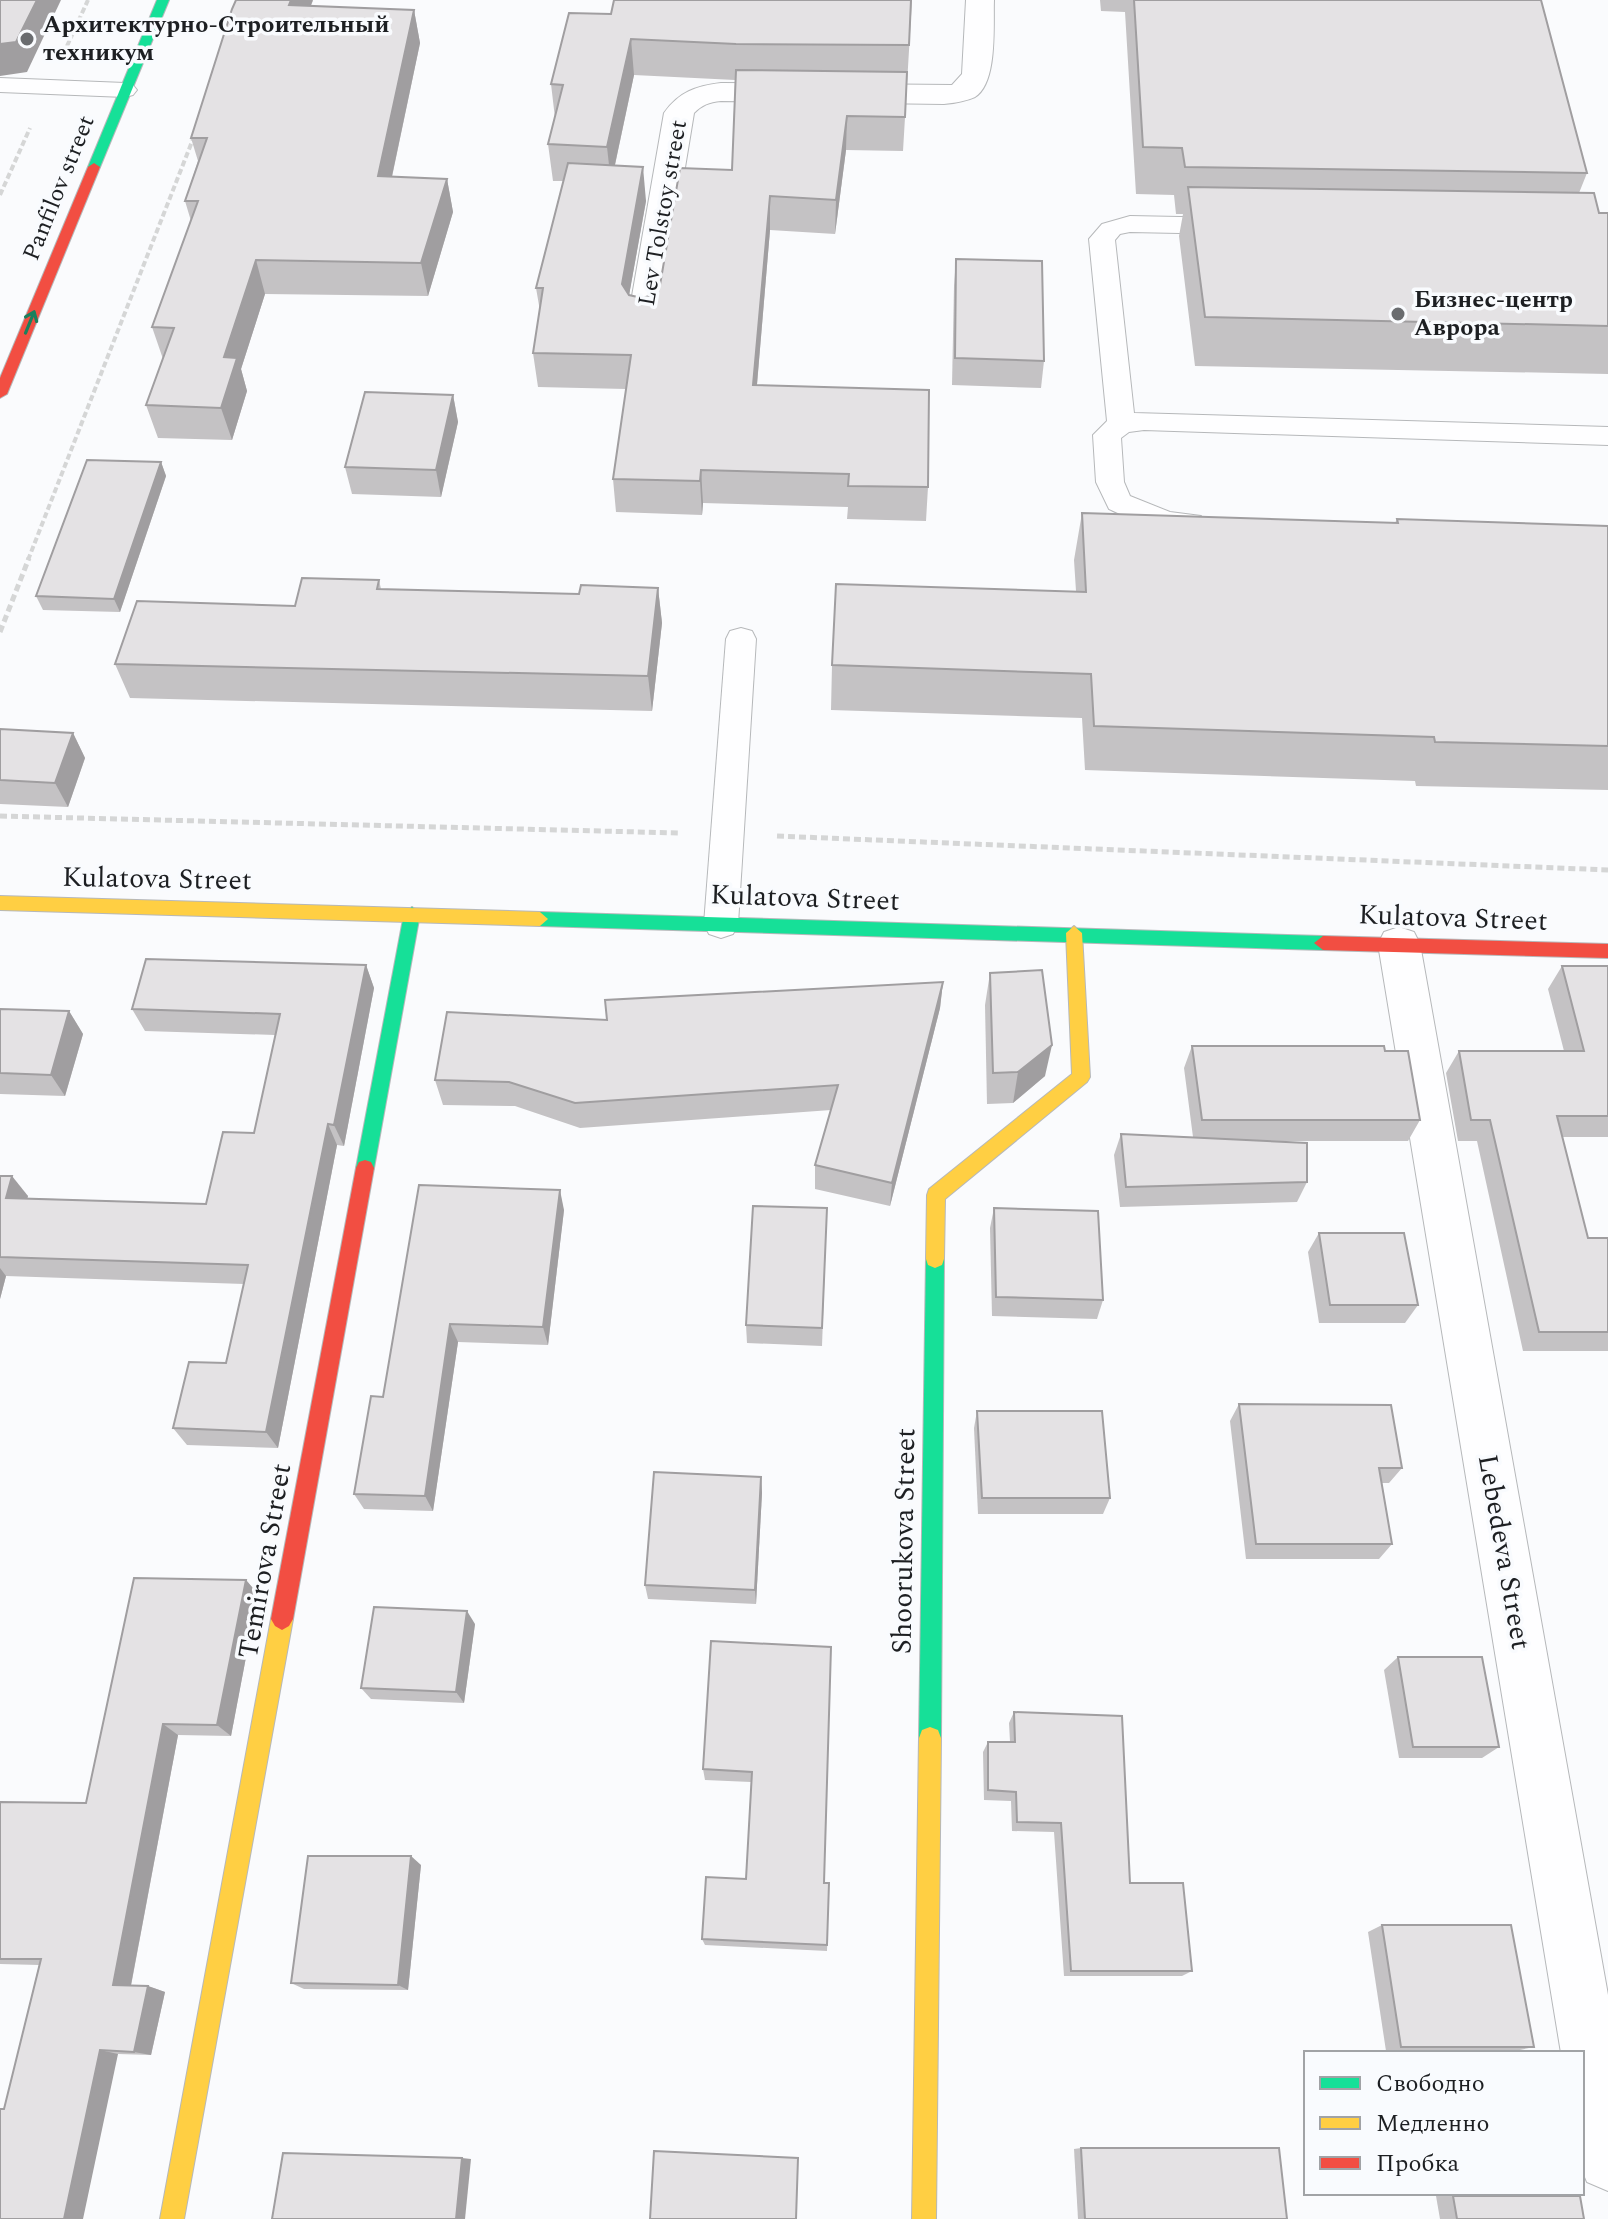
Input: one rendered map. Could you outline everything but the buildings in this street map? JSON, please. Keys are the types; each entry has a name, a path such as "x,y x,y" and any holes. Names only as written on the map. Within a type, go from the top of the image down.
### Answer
{"street":[{"name":"Panfilov street","path":"0,394 163,0"},
{"name":"Lev Tolstoy street","path":"644,319 679,113 686,103 699,95 721,92 963,93 973,85 976,74 980,0"},
{"name":"Kulatova Street","path":"0,903 1608,951"},
{"name":"Temirova Street","path":"172,2219 412,914"},
{"name":"Shoorukova Street","path":"924,2219 936,1195 1081,1077 1074,933"},
{"name":"Lebedeva Street","path":"1399,944 1608,2161"}],"lane":[{"path":"0,85 125,90"},
{"path":"1121,424 1102,239 1111,229 1130,224 1257,226"},
{"path":"1213,524 1166,522 1119,502 1110,482 1107,435 1121,424 1144,421 1608,436"},
{"path":"721,924 741,639"}],"path":[{"path":"0,632 195,132"},
{"path":"0,817 728,834 1608,870"}],"traffic: fast":[{"path":"94,167 163,0"},
{"path":"365,1168 412,914"},
{"path":"540,919 1323,943"},
{"path":"930,1738 935,1259"}],"traffic: slow":[{"path":"0,903 540,919"},
{"path":"935,1259 936,1195 1081,1077 1074,933"},
{"path":"172,2219 282,1619"},
{"path":"924,2219 930,1738"}],"traffic: jam":[{"path":"0,394 94,167"},
{"path":"1323,943 1608,951"},
{"path":"282,1619 365,1168"}],"place":[{"name":"Архитектурно-Строительный техникум","path":"27,39"},
{"name":"Бизнес-центр Аврора","path":"1398,314"}]}
